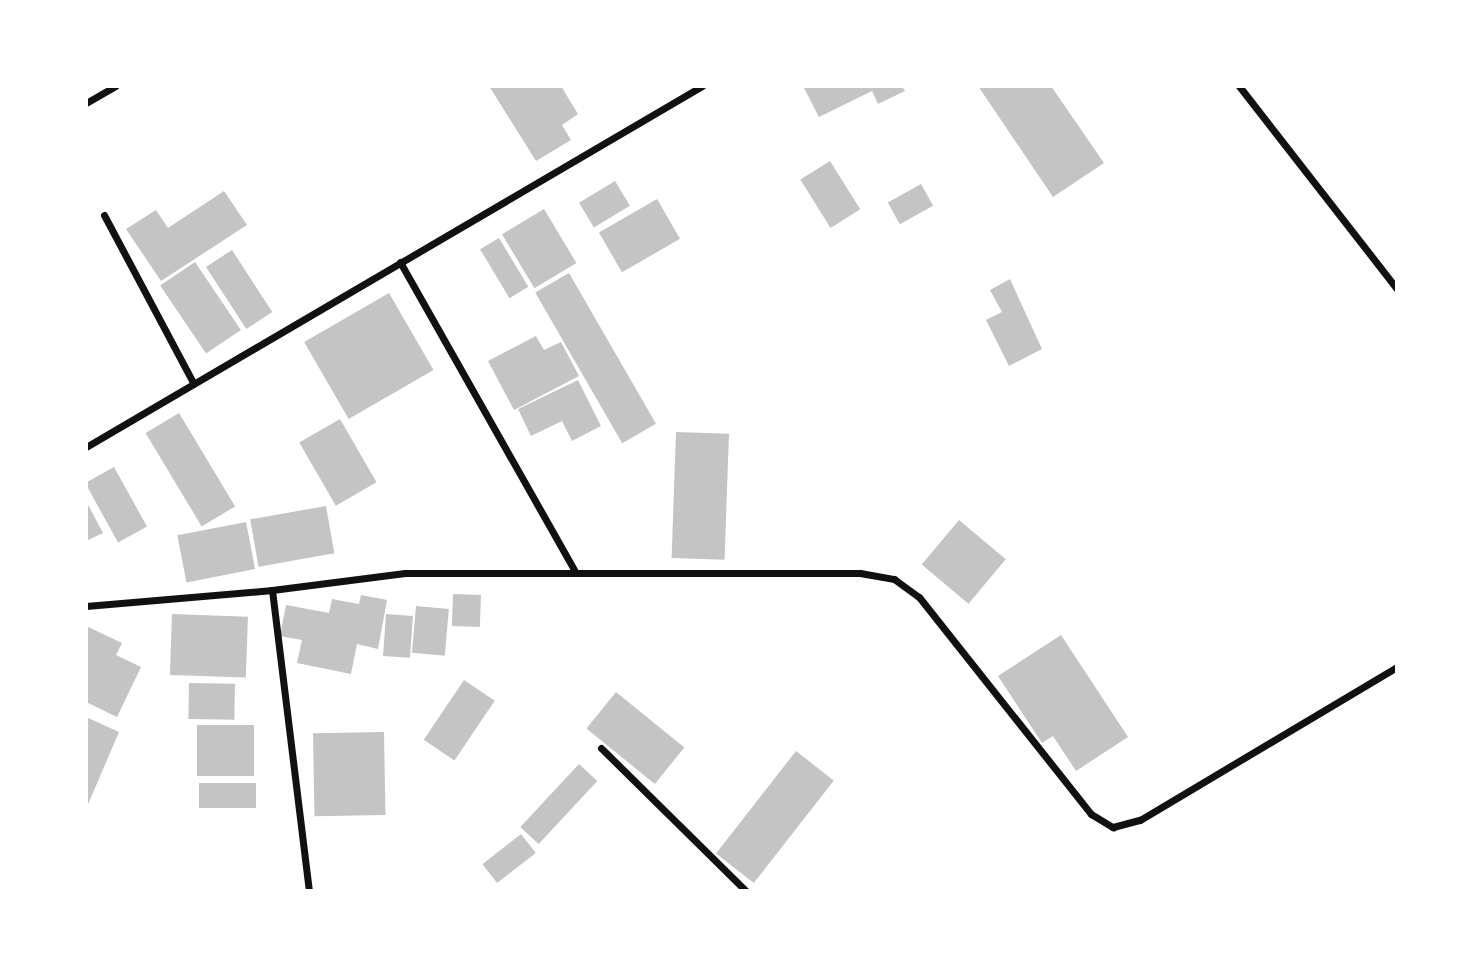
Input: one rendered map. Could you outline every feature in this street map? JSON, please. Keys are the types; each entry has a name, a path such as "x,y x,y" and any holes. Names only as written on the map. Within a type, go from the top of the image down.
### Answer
{"street":[{"path":"86,103 116,86"},
{"path":"86,447 702,86"},
{"path":"1239,86 1397,289"},
{"path":"104,215 194,384"},
{"path":"400,262 575,570"},
{"path":"86,606 272,590 405,573 575,570 860,573 894,579 919,597 1091,814 1113,827 1140,820 1397,667"},
{"path":"272,590 309,891"},
{"path":"601,748 746,891"}],"building":[{"path":"489,86 561,86 578,114 562,125 571,140 536,161"},
{"path":"803,86 902,86 905,91 878,104 872,91 819,117"},
{"path":"978,86 1051,86 1104,163 1053,197"},
{"path":"830,161 860,209 831,228 800,180"},
{"path":"615,181 630,206 594,227 579,203"},
{"path":"921,184 933,206 900,224 888,202"},
{"path":"224,191 247,225 161,281 126,229 156,210 168,228"},
{"path":"657,199 680,239 622,272 599,232"},
{"path":"544,209 576,263 534,288 502,234"},
{"path":"499,238 528,287 509,298 480,249"},
{"path":"232,250 272,312 246,329 206,267"},
{"path":"195,262 241,330 206,353 160,285"},
{"path":"569,273 656,424 622,443 535,292"},
{"path":"1010,279 1042,349 1009,366 986,320 1002,312 990,290"},
{"path":"389,293 434,370 349,419 304,342"},
{"path":"536,336 544,350 561,342 579,376 514,410 488,361"},
{"path":"578,380 601,426 572,441 562,421 531,436 518,409"},
{"path":"179,413 235,506 202,527 146,433"},
{"path":"340,419 376,482 336,506 299,442"},
{"path":"676,432 729,434 725,560 672,558"},
{"path":"114,467 147,526 118,542 86,485"},
{"path":"86,501 103,533 86,541"},
{"path":"326,506 334,553 259,567 250,519"},
{"path":"959,520 1006,559 968,604 922,564"},
{"path":"246,522 255,569 186,582 177,535"},
{"path":"453,594 481,595 480,627 452,626"},
{"path":"361,595 387,600 378,649 357,644 351,674 297,663 302,640 280,636 286,605 329,613 332,599 359,604"},
{"path":"416,606 449,609 445,656 412,653"},
{"path":"172,614 248,617 246,678 170,675"},
{"path":"386,614 413,616 410,658 383,656"},
{"path":"86,626 122,643 116,655 141,667 117,717 86,702"},
{"path":"1061,635 1128,737 1076,771 1053,736 1042,743 998,676"},
{"path":"464,680 495,701 454,760 424,740"},
{"path":"189,683 235,684 234,720 188,719"},
{"path":"616,692 684,747 655,784 586,729"},
{"path":"86,717 119,732 86,809"},
{"path":"197,725 254,725 254,776 197,776"},
{"path":"384,732 385,815 314,816 313,733"},
{"path":"796,751 834,781 754,883 716,853"},
{"path":"579,764 597,781 539,844 520,827"},
{"path":"199,783 256,783 256,808 199,808"},
{"path":"521,834 536,853 497,883 482,864"}]}
